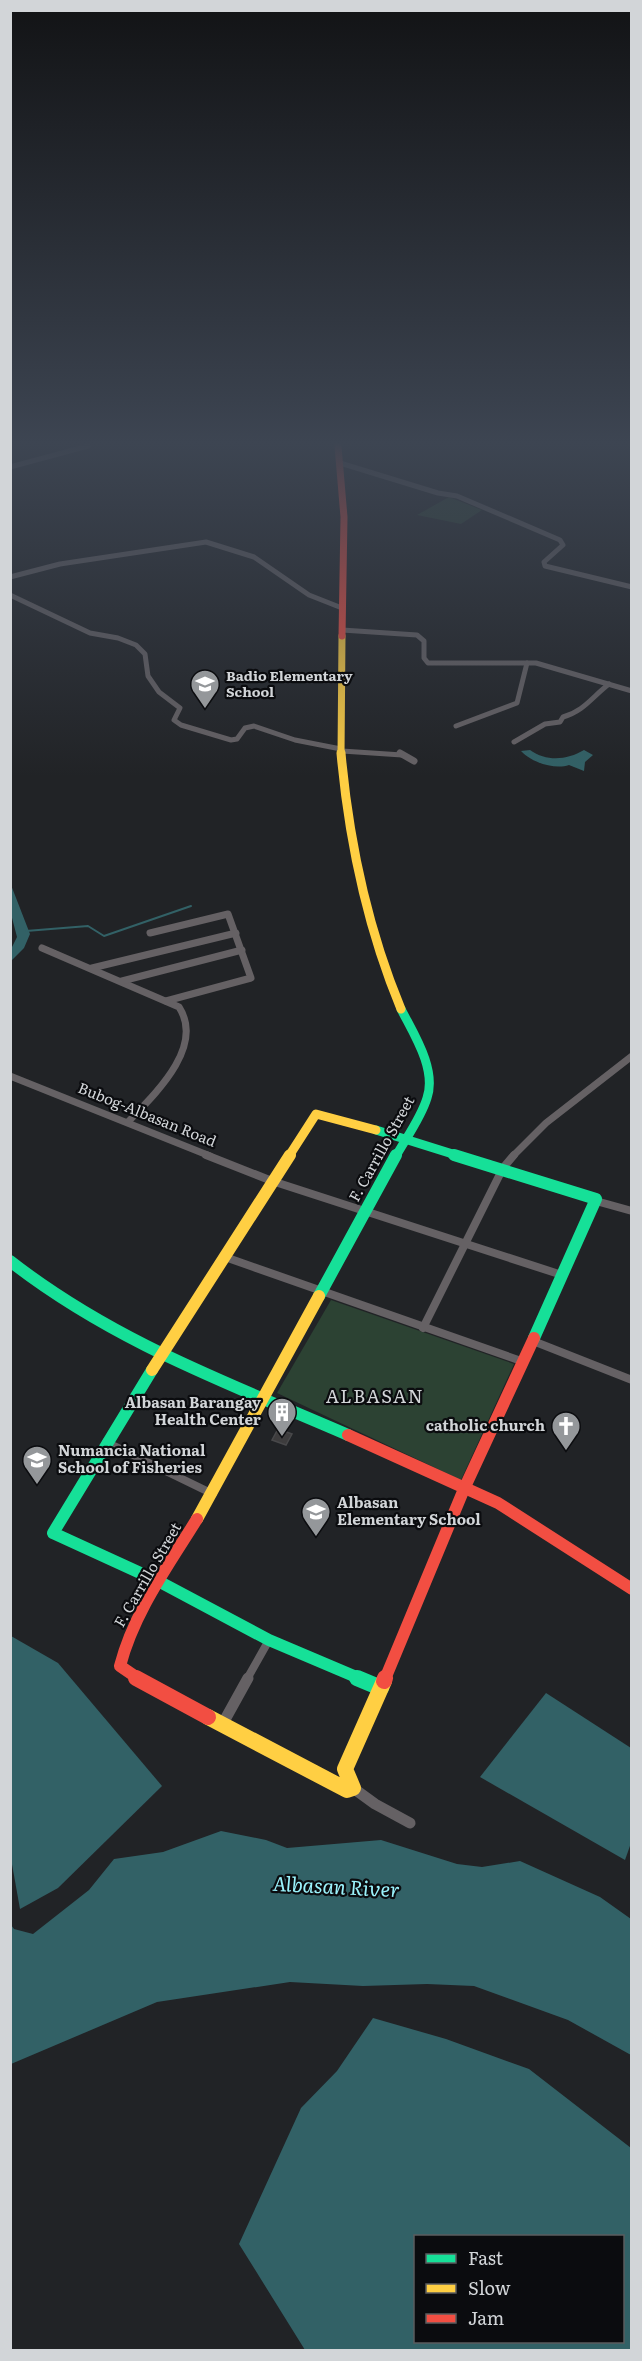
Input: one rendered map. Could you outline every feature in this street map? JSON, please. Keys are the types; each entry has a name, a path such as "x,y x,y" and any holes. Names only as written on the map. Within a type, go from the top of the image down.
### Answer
{"street":[{"path":"10,577 60,564 112,556"},
{"path":"251,556 309,595 342,608"},
{"name":"F. Carrillo Street","path":"222,1725 125,1672 120,1666 119,1658 160,1582 267,1398 364,1211 428,1097 429,1072 423,1052 389,982 363,891 352,839 341,750 343,556"},
{"path":"551,556 544,562 544,566 632,587"},
{"path":"10,595 90,633 118,638 136,645 145,654 148,676 159,692 180,708 174,720 181,725 231,740 237,739 245,728 254,726 295,740 341,750 399,753 414,761"},
{"path":"342,630 417,635 424,641 424,658 428,663 527,663 632,691"},
{"path":"456,726 517,703 527,663"},
{"path":"514,742 545,724 560,722 563,717 580,712 591,698 609,684"},
{"path":"150,933 228,914 251,978 166,1001"},
{"path":"91,969 236,933"},
{"path":"42,948 179,1006 185,1013 188,1029 186,1042 165,1082 128,1122"},
{"path":"121,981 242,950"},
{"path":"423,1328 503,1168 530,1135 632,1056"},
{"name":"Bubog-Albasan Road","path":"10,1076 272,1181 562,1275"},
{"path":"381,1688 269,1640 160,1582 52,1533 106,1442 316,1114 406,1138 590,1195 596,1201 632,1211"},
{"path":"410,1823 375,1804 353,1788 345,1769 465,1488 596,1201"},
{"path":"225,1257 524,1362"},
{"path":"10,1261 33,1281 162,1357 267,1398 498,1503 632,1589"},
{"path":"533,1341 632,1380"},
{"path":"106,1442 213,1494"},
{"path":"269,1640 222,1725 337,1787 347,1790 353,1788"}],"green space":[{"path":"331,1300 514,1364 461,1480 277,1393"}],"water":[{"path":"530,750 550,758 564,758 584,750 593,755 585,762 584,771 569,765 543,764 531,759 521,751"},
{"path":"11,885 30,934 24,948 11,961 11,949 17,937 11,914"},
{"path":"11,1636 58,1663 162,1786 58,1888 20,1909 10,1853"},
{"path":"546,1693 631,1748 631,1843 625,1860 480,1777"},
{"name":"Albasan River","path":"221,1831 266,1840 287,1848 381,1840 457,1864 482,1867 520,1861 600,1897 631,1919 631,2055 568,2020 474,1986 427,1984 363,1986 290,1982 157,2002 11,2064 11,1925 14,1929 33,1934 89,1890 114,1859 163,1852"},
{"path":"373,2018 446,2039 529,2069 631,2148 631,2350 305,2350 239,2244 301,2108 337,2071"}],"building":[{"name":"Albasan Barangay Health Center","path":"278,1429 292,1434 286,1445 272,1440"}],"waterway":[{"path":"26,931 88,926 104,936 191,906"}],"traffic: fast":[{"path":"319,1296 428,1097 428,1073 422,1051 401,1009"},
{"path":"376,1130 596,1199 534,1338"},
{"path":"10,1261 47,1290 87,1316 129,1339 172,1360 348,1435"},
{"path":"152,1370 53,1533 160,1582 269,1640 381,1688"}],"traffic: slow":[{"path":"342,636 340,737 353,849 368,916 401,1009"},
{"path":"152,1370 316,1114 376,1130"},
{"path":"197,1519 319,1296"},
{"path":"208,1717 347,1790 353,1788 345,1769 384,1681"}],"traffic: jam":[{"path":"342,636 343,556"},
{"path":"384,1681 464,1489 534,1338"},
{"path":"348,1435 498,1503 632,1589"},
{"path":"197,1519 164,1571 132,1629 120,1666 125,1672 208,1717"}],"place":[{"name":"Badio Elementary School","path":"205,710"},
{"name":"Albasan Barangay Health Center","path":"282,1438"},
{"name":"catholic church","path":"566,1452"},
{"name":"Numancia National School of Fisheries","path":"37,1486"},
{"name":"Albasan Elementary School","path":"316,1538"}],"district":[{"name":"ALBASAN","path":"375,1397"}]}
